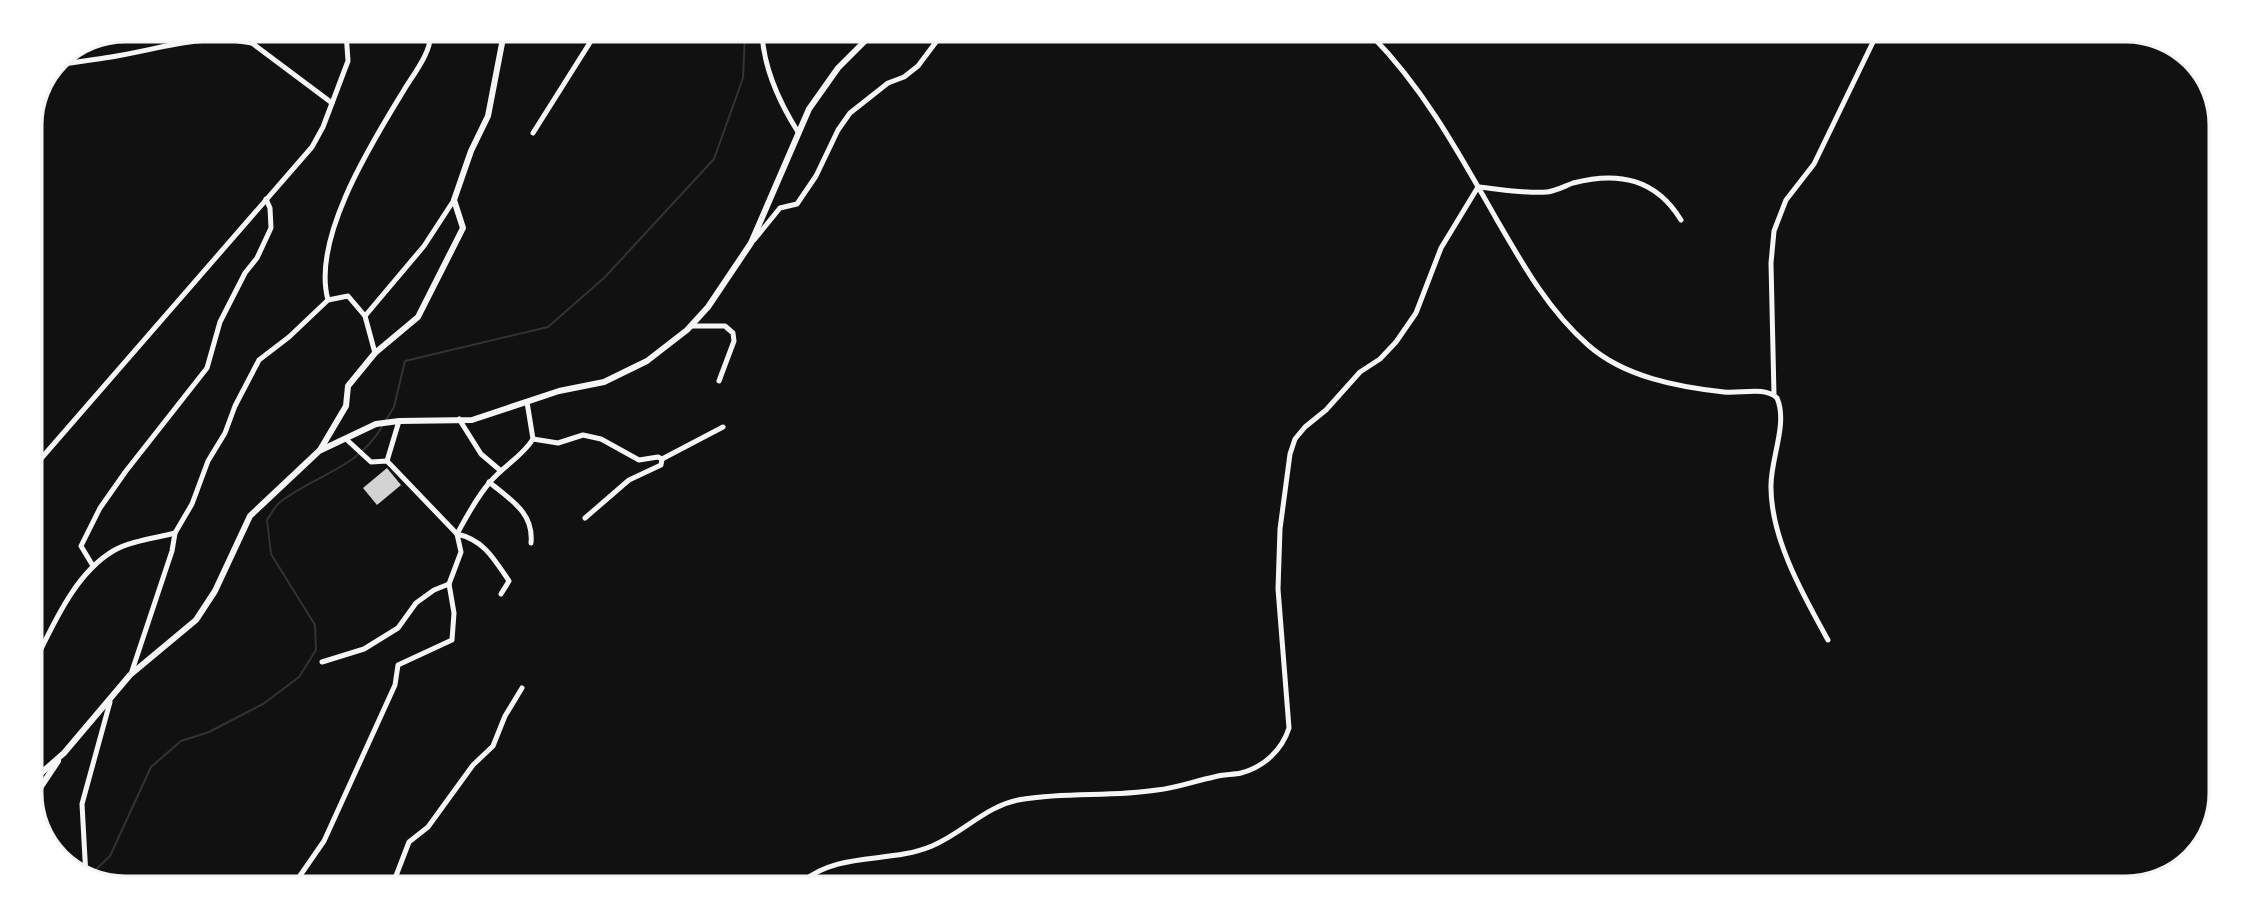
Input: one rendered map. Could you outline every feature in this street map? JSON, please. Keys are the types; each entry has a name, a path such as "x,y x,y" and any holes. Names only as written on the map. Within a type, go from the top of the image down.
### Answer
{"street":[{"path":"70,63 112,57 181,42"},
{"path":"247,42 252,43 332,103"},
{"path":"42,457 312,147 348,61 347,42"},
{"path":"328,300 324,286 333,227 370,145 420,63 430,42"},
{"path":"364,316 423,246 454,201 471,151 488,116 502,42"},
{"path":"533,133 590,42"},
{"path":"762,42 763,54 783,109 798,132"},
{"path":"751,243 809,108 838,68 864,42"},
{"path":"319,451 376,424 399,421 472,420 559,391 604,382 647,361 691,326 708,308 751,243 780,208 797,204 816,176 837,130 849,113 888,83 904,77 918,66 936,42"},
{"path":"1377,42 1421,92 1526,270 1555,310 1588,346 1616,365 1657,379 1727,393 1767,392 1779,401 1780,421 1771,484 1774,520 1803,597 1828,639"},
{"path":"1774,395 1771,263 1774,231 1786,201 1814,164 1873,42"},
{"path":"1478,187 1548,192 1575,183 1615,179 1635,181 1662,195 1670,202 1681,220"},
{"path":"812,876 828,866 863,858 899,857 934,845 996,806 1024,799 1158,790 1222,775 1239,774 1256,768 1279,750 1289,728 1290,717 1278,589 1280,529 1290,454 1295,440 1305,427 1326,410 1360,372 1380,359 1396,342 1416,313 1441,248 1478,187"},
{"path":"93,566 81,546 100,508 126,471 207,368 220,322 245,273 257,258 271,228 270,208 266,199"},
{"path":"42,772 63,753 110,702 130,675 196,620 215,591 250,516 319,451 346,406 348,386 375,353 418,317 463,228 454,201"},
{"path":"130,675 172,551 175,532 192,504 208,460 225,433 235,406 259,360 290,337 328,300 348,296 364,316 375,353"},
{"path":"691,326 725,326 734,333 734,341 718,381"},
{"path":"457,534 473,504 489,482 525,451 533,439 527,402"},
{"path":"459,419 482,454 501,471"},
{"path":"387,461 399,421"},
{"path":"585,518 628,480 659,465 662,459 723,427"},
{"path":"533,439 558,443 583,435 602,439 639,460 658,457 662,459"},
{"path":"346,439 372,462 387,461"},
{"path":"300,876 324,841 395,685 398,665 452,640 454,613 449,584 461,552 457,534 387,461"},
{"path":"489,482 517,504 532,527 531,543"},
{"path":"42,647 58,616 93,566 115,550 175,532"},
{"path":"457,534 474,538 486,548 509,581 501,594"},
{"path":"322,662 364,649 398,627 416,603 434,590 449,584"},
{"path":"396,876 409,842 428,827 473,765 493,746 505,716 522,688"},
{"path":"83,864 82,804 110,702"},
{"path":"42,785 63,753"}],"building":[{"path":"387,468 401,485 377,505 363,488"}],"waterway":[{"path":"386,420 394,407 405,361 548,327 605,277 714,159 743,78 745,42"},
{"path":"95,870 110,856 151,767 181,741 209,732 263,704 299,677 316,650 315,625 271,554 267,520 280,502 336,470 361,452 383,425"}]}
